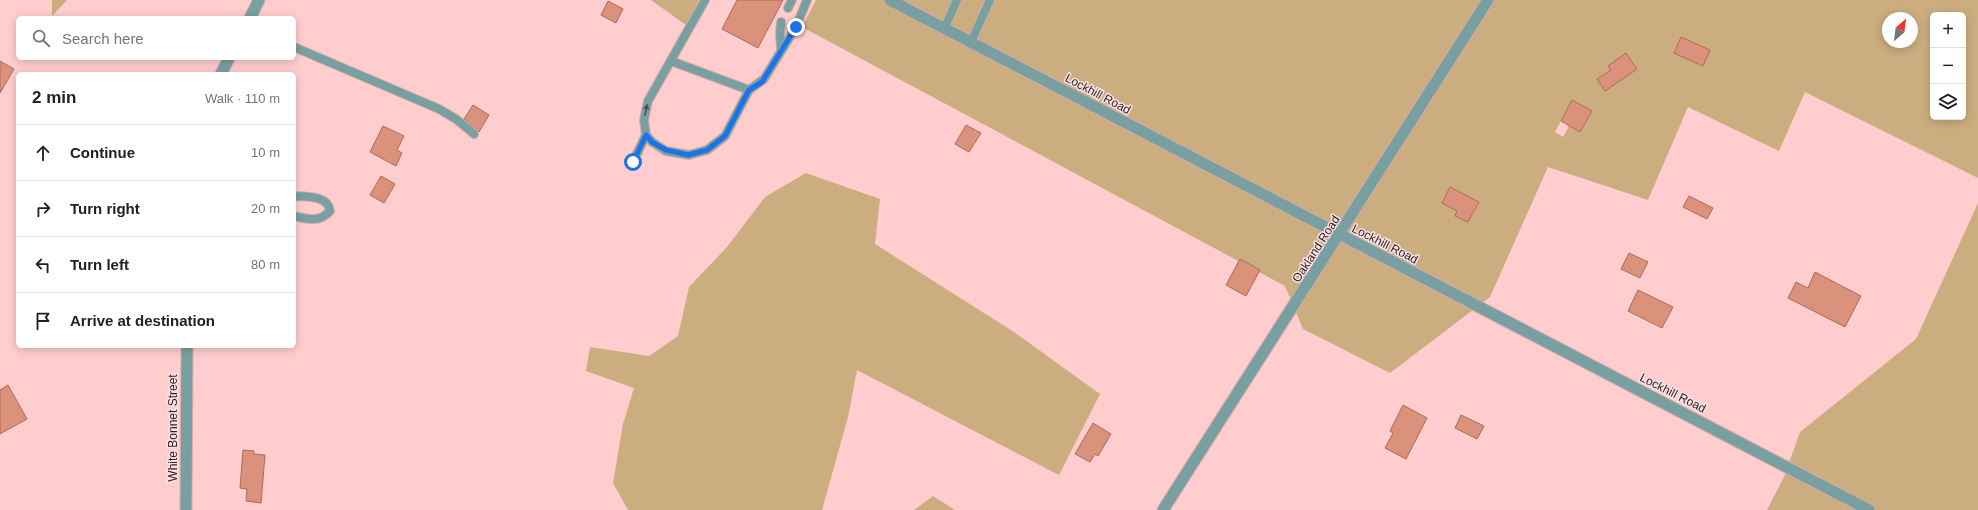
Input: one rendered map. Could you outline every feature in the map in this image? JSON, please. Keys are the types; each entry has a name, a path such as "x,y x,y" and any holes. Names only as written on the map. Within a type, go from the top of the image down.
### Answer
{"street":[{"path":"251,16 259,0"},
{"name":"Lockhill Road","path":"890,0 1869,510"},
{"name":"Oakland Road","path":"1163,510 1340,235 1488,0"},
{"path":"222,72 228,60"},
{"name":"White Bonnet Street","path":"186,510 187,348"}],"lane":[{"path":"705,0 648,101 644,120 646,135 652,142 666,150 688,155 707,150 725,136 749,90 762,82 796,27 807,0"},
{"path":"788,8 792,0"},
{"path":"944,28 957,0"},
{"path":"971,42 990,0"},
{"path":"781,22 781,49"},
{"path":"296,48 439,109 456,119 474,134"},
{"path":"670,61 749,90"},
{"path":"633,162 646,135"},
{"path":"296,196 321,199 329,206 330,211 326,215 314,220 296,216"}],"shaded area":[{"path":"52,0 67,0 52,16"},
{"path":"651,0 699,0 686,25"},
{"path":"816,0 1978,0 1978,178 1805,92 1779,151 1688,107 1648,200 1548,167 1490,297 1390,373 1303,329 1285,286 802,27","holes":["1681,37 1710,50 1703,66 1674,52","1626,53 1637,69 1605,91 1597,79 1611,70","1572,100 1592,111 1580,132 1569,126 1563,137 1555,132","1450,187 1479,202 1468,222 1455,216 1457,211 1442,203"]},
{"path":"806,173 880,199 875,244 1014,332 1100,394 1059,475 857,370 848,417 822,510 628,510 613,483 623,424 634,388 586,371 590,347 649,356 678,336 689,287 727,247 765,197"},
{"path":"1978,203 1978,510 1767,510 1784,477 1800,432 1916,339"},
{"path":"933,496 955,510 914,510"}],"building":[{"path":"737,0 783,0 758,48 722,29"},
{"path":"608,1 623,9 616,23 601,15"},
{"path":"1681,37 1710,50 1703,66 1674,53"},
{"path":"1626,53 1637,69 1605,91 1597,79 1611,70 1608,66"},
{"path":"0,61 14,69 0,93"},
{"path":"1572,100 1592,111 1580,132 1561,121"},
{"path":"473,105 489,115 479,132 464,119"},
{"path":"966,125 981,133 969,152 955,144"},
{"path":"383,126 404,136 397,150 402,153 396,166 370,152"},
{"path":"381,176 395,184 384,203 370,195"},
{"path":"1450,187 1479,202 1468,222 1455,216 1457,211 1442,203"},
{"path":"1689,196 1713,208 1707,219 1683,207"},
{"path":"1629,253 1648,262 1640,278 1621,269"},
{"path":"1240,259 1260,270 1246,296 1226,285"},
{"path":"1815,272 1861,296 1845,327 1788,298 1796,282 1808,288"},
{"path":"1638,290 1673,307 1662,328 1628,311"},
{"path":"8,385 27,419 0,434 0,390"},
{"path":"1403,405 1427,418 1406,459 1385,448 1393,433 1390,431"},
{"path":"1461,415 1484,426 1477,439 1455,428"},
{"path":"1093,423 1111,434 1098,456 1095,454 1090,462 1075,454"},
{"path":"243,450 254,451 254,454 265,455 261,503 246,501 247,489 240,488"}],"route":[{"path":"633,162 646,135 652,142 666,150 688,155 707,150 725,136 749,90 762,82 796,27"}]}
